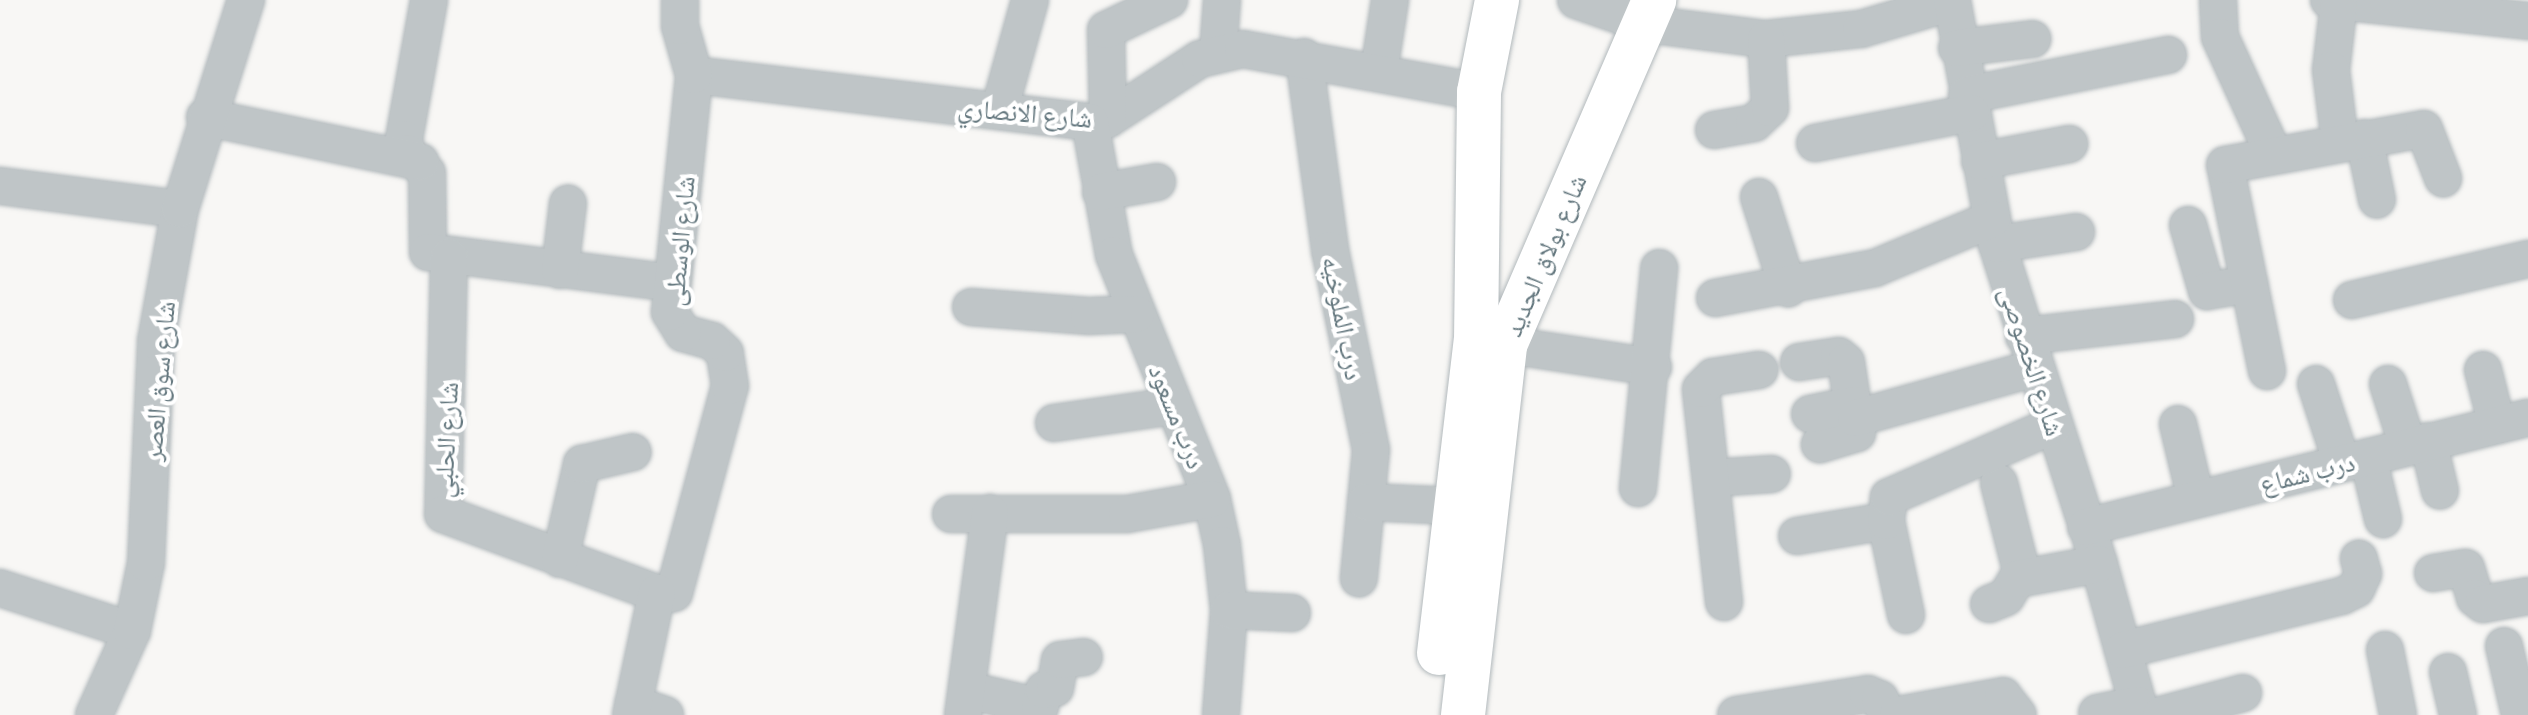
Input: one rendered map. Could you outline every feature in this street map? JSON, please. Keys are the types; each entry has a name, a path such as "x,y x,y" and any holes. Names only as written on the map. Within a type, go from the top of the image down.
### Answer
{"street":[{"name":"شارع سوق العصر","path":"94,715 132,631 146,563 156,341 180,209 205,117 246,0"},
{"path":"429,0 404,139 407,153 420,162 428,180 427,250 449,257 672,283"},
{"name":"شارع الوسطى","path":"668,591 730,386 730,366 712,341 674,326 672,283 694,75 680,26 680,0"},
{"path":"999,111 1030,0"},
{"name":"درب مسعود","path":"1169,0 1106,30 1099,120 1101,192 1114,255 1212,499 1229,610 1221,715"},
{"path":"1218,53 1222,0"},
{"path":"1379,71 1390,0"},
{"path":"1497,0 1479,92 1490,343 1653,367"},
{"path":"1576,0 1650,12 1766,39 1861,29 1952,1"},
{"path":"2218,0 2220,37 2273,153"},
{"name":"شارع الخصوصى","path":"1952,1 1957,48 1994,231 2123,650 2146,712"},
{"path":"2377,200 2352,140 2331,70 2334,1 2407,4 2526,20"},
{"name":"شارع بولاق الجديد","path":"1432,715 1455,506 1490,343 1650,12"},
{"path":"1714,130 1754,123 1770,108 1766,39"},
{"path":"1957,48 2032,39"},
{"name":"شارع الانصاري","path":"694,75 1099,120 1184,68 1218,53 1243,49 1304,57 1479,92"},
{"path":"1815,143 2168,55"},
{"name":"درب الملوخيه","path":"1304,57 1330,250 1371,450 1359,578"},
{"path":"205,117 420,162"},
{"path":"2267,371 2224,168 2232,161 2273,153 2424,129 2443,178"},
{"path":"1980,161 2069,144"},
{"path":"1101,192 1157,182"},
{"path":"0,186 180,209"},
{"path":"1759,197 1788,288"},
{"path":"560,270 568,203"},
{"path":"2188,225 2207,291 2249,284"},
{"path":"1715,298 1788,288 1875,268 1994,231 2076,232"},
{"name":"شارع الحلبي","path":"449,257 442,511 449,519 560,559 668,591"},
{"path":"2352,300 2528,259"},
{"path":"1638,488 1653,367 1659,268"},
{"path":"971,307 1089,316 1136,314"},
{"path":"1855,412 2030,352 2175,319"},
{"name":"شارع بولاق الجديد","path":"1463,715 1490,343"},
{"path":"1799,362 1843,359 1855,412 1855,436 1815,429"},
{"path":"1724,602 1703,383 1759,370"},
{"path":"2483,370 2513,422"},
{"path":"2316,384 2383,519"},
{"path":"2388,384 2440,491"},
{"path":"1054,423 1174,406"},
{"name":"درب شماع","path":"2086,527 2513,422"},
{"path":"2178,424 2196,499"},
{"path":"1906,615 1885,508 1899,489 2054,425"},
{"path":"1646,432 1706,433"},
{"path":"560,559 582,464 633,452"},
{"path":"1711,478 1772,474"},
{"path":"1999,483 2023,578"},
{"path":"951,514 1127,514 1212,499"},
{"path":"1366,502 1455,506"},
{"path":"990,513 965,703 1040,707 1044,690 1055,688 1060,660 1084,657"},
{"path":"1797,536 1886,521"},
{"path":"2123,650 2342,596 2356,589 2363,574 2359,559"},
{"path":"1989,604 1999,602 2012,583 2023,578 2099,564"},
{"path":"2433,573 2466,568 2475,598 2483,604 2528,596"},
{"path":"0,588 132,631"},
{"path":"643,711 668,591"},
{"path":"1229,610 1292,613"},
{"path":"2504,646 2520,715"},
{"path":"2385,650 2398,715"},
{"path":"2448,672 2458,715"},
{"path":"2097,713 2146,712 2243,693"},
{"path":"1736,715 1868,694 1880,699 1887,715"},
{"path":"1898,715 2003,696 2018,715"}]}
